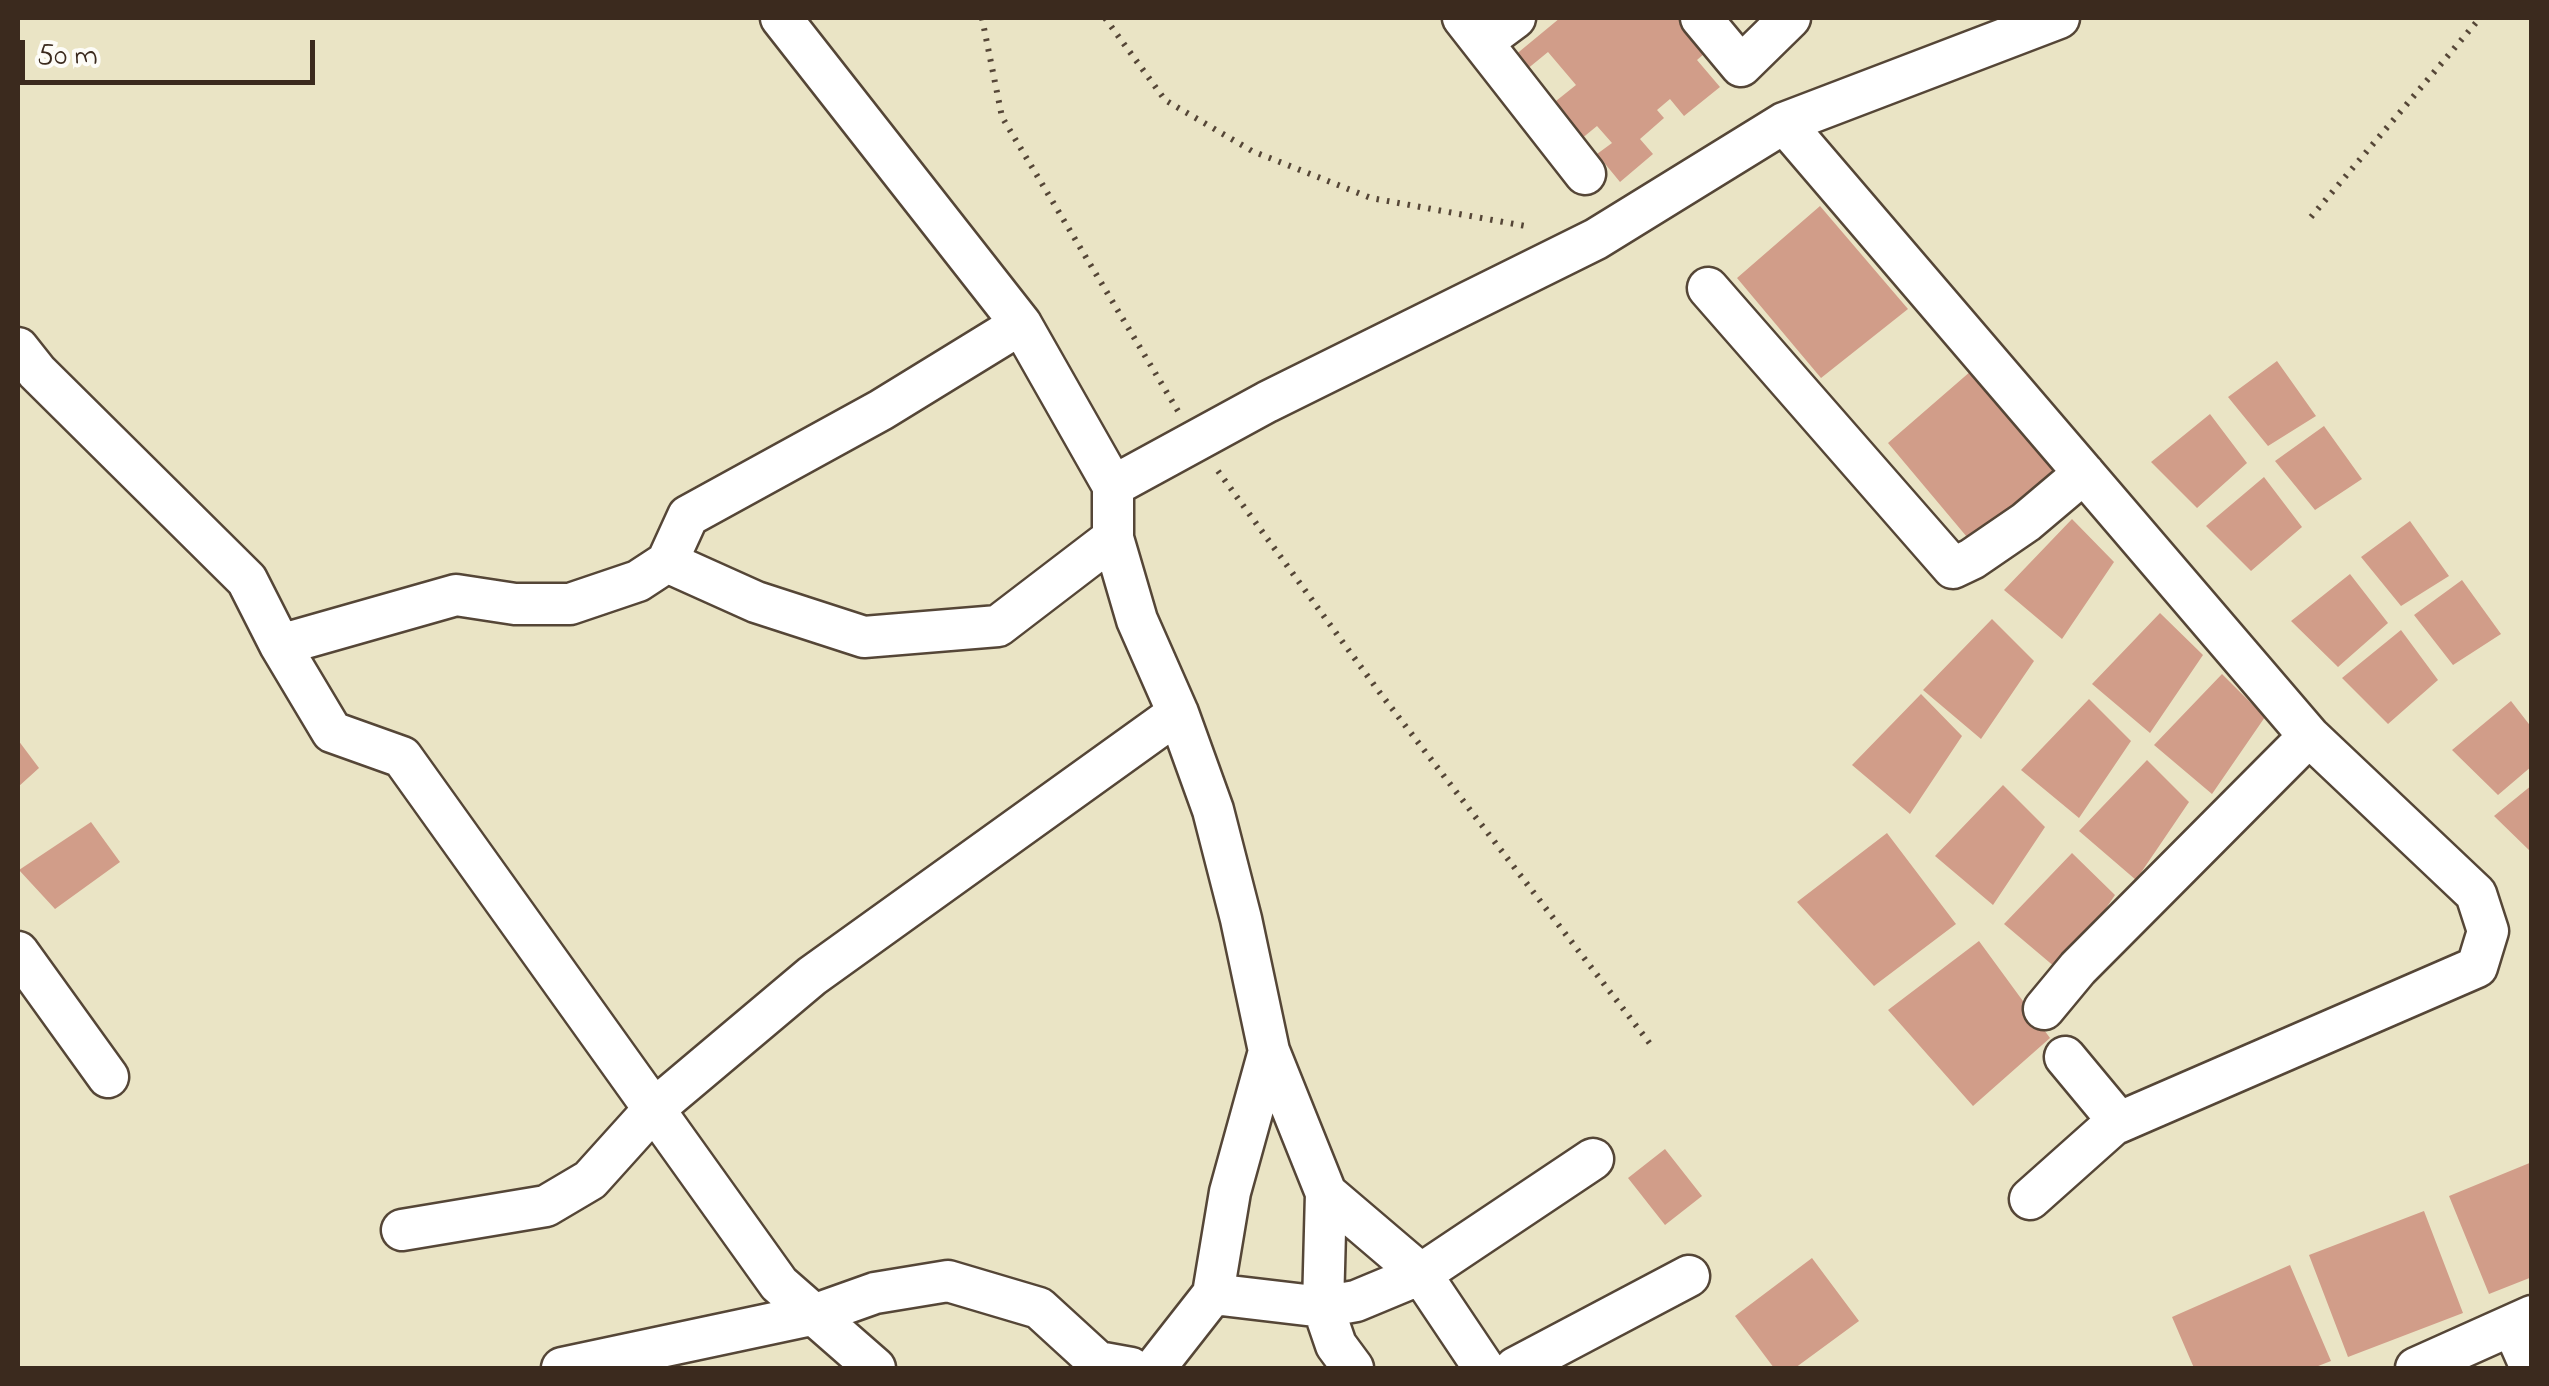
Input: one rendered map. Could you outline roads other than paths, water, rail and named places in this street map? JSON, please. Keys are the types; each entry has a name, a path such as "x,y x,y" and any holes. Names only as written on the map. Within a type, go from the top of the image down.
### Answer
{"street":[{"path":"781,18 1021,324 1113,486 1113,538 1137,620 1178,713 1218,828 1242,918 1269,1051 1326,1193 1332,1347"},
{"path":"1701,18 1741,66 1790,18"},
{"path":"1113,486 1266,402 1596,240 1784,123 2059,18"},
{"path":"1487,26 1585,174"},
{"path":"1784,123 2309,736 2476,894 2488,931 2477,967 2119,1122 2030,1198"},
{"path":"1708,288 1953,568 1972,560 2026,522 2084,473"},
{"path":"280,645 456,595 516,604 570,604 638,581 667,562 688,516 880,410 1021,324"},
{"path":"18,348 37,372 246,580 332,732 402,757 779,1284 875,1368"},
{"path":"667,562 756,602 864,637 998,626 1113,538"},
{"path":"402,1230 546,1206 590,1180 654,1109 812,976 1178,713"},
{"path":"2044,1009 2078,968 2309,736"},
{"path":"18,952 108,1077"},
{"path":"1155,1368 1213,1294 1230,1192 1269,1051"},
{"path":"2065,1057 2119,1122"},
{"path":"1332,1347 1356,1301 1421,1274 1592,1159"},
{"path":"1326,1193 1421,1274 1484,1368"},
{"path":"1515,1368 1689,1276"},
{"path":"562,1368 816,1314 875,1293 948,1282 1039,1308 1098,1362 1131,1368"},
{"path":"1213,1294 1332,1347"},
{"path":"2416,1368 2522,1320 2531,1368"}]}
